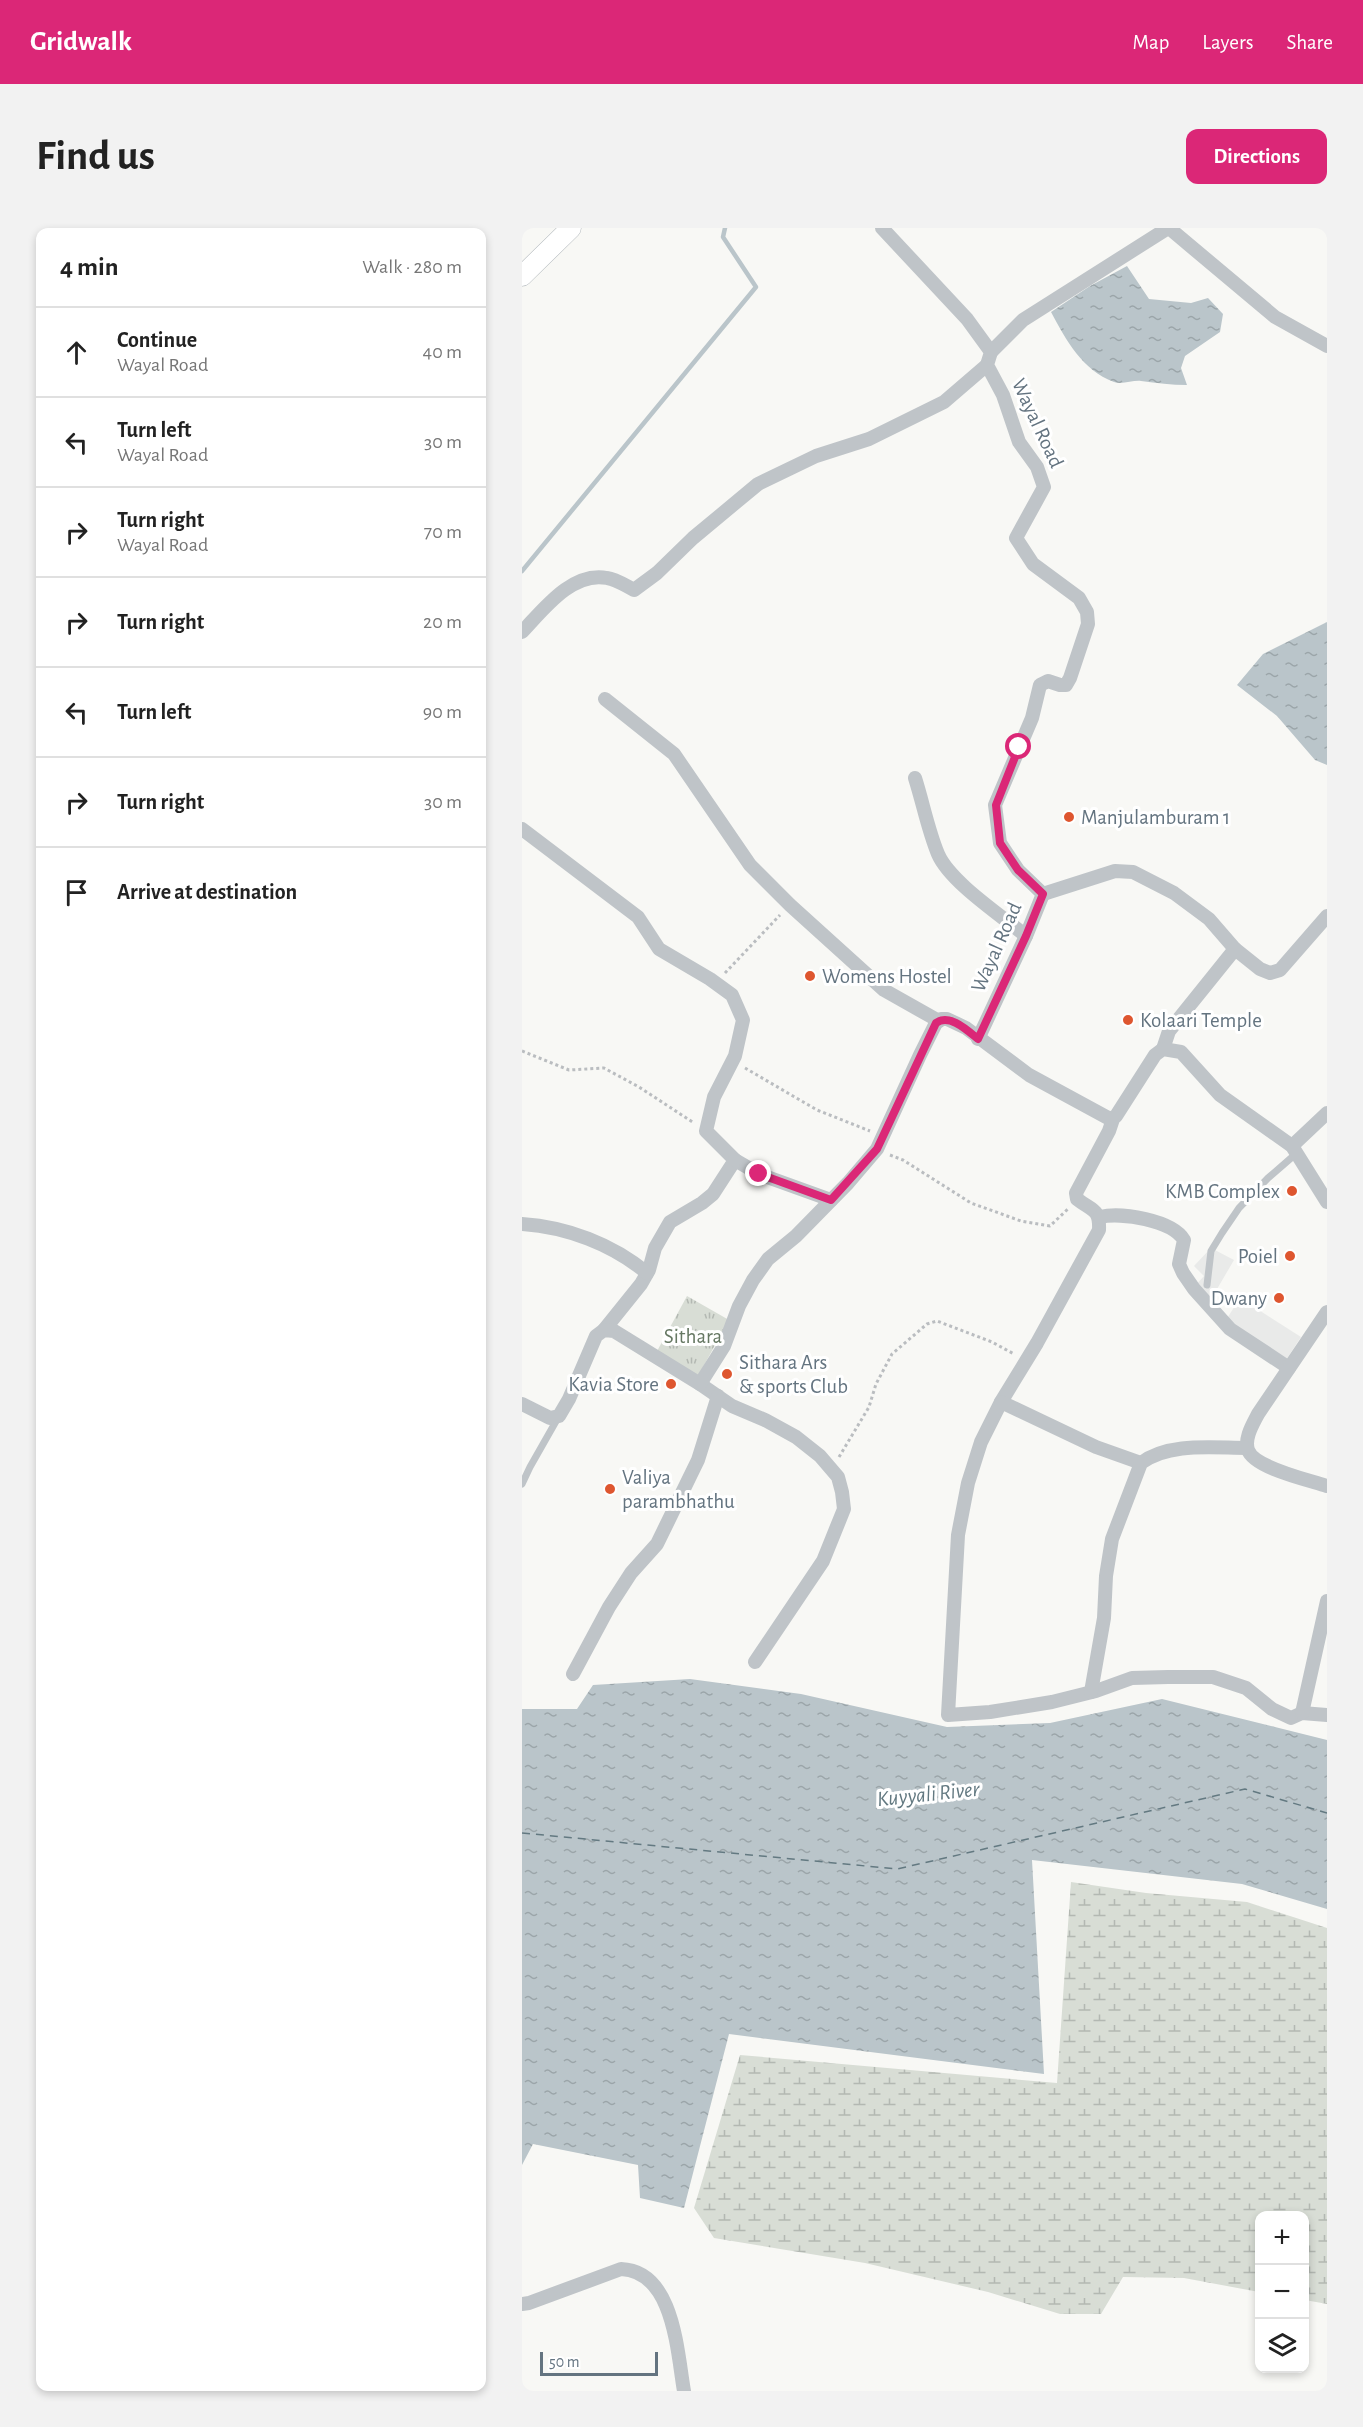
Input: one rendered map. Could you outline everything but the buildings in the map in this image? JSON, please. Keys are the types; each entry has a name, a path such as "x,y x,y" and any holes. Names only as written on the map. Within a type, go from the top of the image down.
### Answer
{"main road":[{"path":"522,276 571,228"}],"street":[{"name":"Wayal Road","path":"882,228 967,320 989,358 1019,442 1038,467 1044,487 1016,538 1033,564 1079,598 1087,612 1088,624 1070,678 1066,685 1048,681 1040,685 1032,718 996,805 1000,843 1018,870 1043,894 978,1039"},
{"path":"522,632 556,597 585,579 608,578 634,590 657,573 693,538 758,484 816,456 869,439 944,402 989,358 1023,320 1169,228 1275,317 1327,346"},
{"path":"605,699 674,754 750,865 790,905 884,990 939,1021 947,1019 966,1028 1029,1075 1074,1101 1113,1119"},
{"path":"915,778 939,855 947,869 1026,936"},
{"path":"522,829 638,917 659,949 715,982 732,995 743,1020 733,1061 714,1097 706,1131 735,1160 759,1174 831,1200"},
{"path":"1043,894 1115,871 1133,872 1174,893 1209,919 1235,949 1260,969 1270,973 1280,970 1327,916"},
{"path":"1235,949 1169,1031 1163,1049 1149,1062 1113,1119 1076,1193 1077,1199 1100,1217 1099,1230 1026,1361 1000,1402 981,1442 968,1483 958,1535 948,1715 990,1712 1052,1702 1132,1678 1213,1677 1246,1688 1272,1709 1291,1718 1302,1713 1327,1715"},
{"path":"700,1384 724,1346 739,1306 753,1280 768,1259 796,1236 831,1200 879,1142 939,1021"},
{"path":"1163,1049 1181,1052 1220,1095 1295,1149 1327,1202"},
{"path":"1295,1149 1327,1113"},
{"path":"522,1404 550,1418 560,1416 596,1336 604,1330 641,1284 655,1248 670,1222 713,1194 735,1160"},
{"path":"1100,1217 1118,1216 1151,1221 1179,1232 1184,1240 1179,1264 1194,1288 1230,1329 1289,1368"},
{"path":"522,1224 539,1225 577,1234 633,1261 647,1273"},
{"path":"1327,1312 1258,1414 1249,1433 1247,1448 1251,1456 1262,1464 1327,1486"},
{"path":"604,1330 614,1331 732,1406 796,1437 820,1456 838,1477 844,1509 823,1561 755,1662"},
{"path":"573,1674 614,1599 631,1573 657,1545 698,1460 718,1396"},
{"path":"1000,1402 1096,1447 1141,1463"},
{"path":"1090,1692 1104,1618 1106,1576 1113,1539 1141,1463 1160,1453 1201,1448 1247,1448"},
{"path":"1302,1713 1326,1605"},
{"path":"522,2304 529,2304 621,2269 631,2269 645,2276 654,2283 670,2317 684,2391"}],"lane":[{"path":"1207,1285 1210,1251 1246,1201 1295,1149"},
{"path":"522,1484 560,1416"}],"path":[{"path":"715,982 790,905"},
{"path":"522,1051 569,1070 604,1068 639,1087 706,1131"},
{"path":"733,1061 817,1110 879,1142 971,1203 1022,1221 1050,1226 1077,1199"},
{"path":"832,1470 869,1407 876,1384 892,1354 927,1324 937,1321 992,1342 1026,1361"}],"shaded area":[{"path":"1211,1248 1234,1260 1210,1301 1196,1285 1204,1276 1194,1266"},
{"path":"1240,1298 1301,1337 1286,1360 1226,1320"}],"green space":[{"name":"Sithara","path":"687,1296 729,1320 698,1376 656,1353"},
{"path":"1071,1882 1146,1893 1247,1902 1327,1928 1327,2304 1309,2301 1309,2211 1255,2211 1255,2291 1184,2278 1123,2277 1101,2314 1060,2314 988,2292 865,2263 714,2238 694,2208 740,2055 1057,2083"}],"water":[{"path":"1127,266 1149,299 1191,303 1208,298 1223,314 1220,332 1185,356 1181,368 1187,385 1138,381 1117,383 1103,377 1076,353 1051,312 1090,286"},
{"path":"1327,622 1327,765 1315,760 1277,716 1237,685 1263,654"},
{"name":"Kuyyali River","path":"690,1679 801,1694 947,1727 1050,1723 1162,1699 1327,1740 1327,1909 1242,1884 1032,1860 1044,2074 729,2034 684,2208 640,2198 638,2165 533,2144 522,2165 522,1709 577,1709 593,1685"}],"waterway":[{"path":"522,571 756,287 723,237 725,228"}],"ferry route":[{"path":"522,1833 897,1869 1245,1789 1327,1813"}],"place":[{"name":"Manjulamburam 1","path":"1069,817"},
{"name":"Womens Hostel","path":"810,976"},
{"name":"Kolaari Temple","path":"1128,1020"},
{"name":"KMB Complex","path":"1292,1191"},
{"name":"Poiel","path":"1290,1256"},
{"name":"Dwany","path":"1279,1298"},
{"name":"Sithara Ars & sports Club","path":"727,1374"},
{"name":"Kavia Store","path":"671,1384"},
{"name":"Valiya parambhathu","path":"610,1489"}],"route":[{"path":"759,1174 792,1184 831,1200 877,1149 936,1023 941,1019 947,1019 966,1028 978,1039 1043,894 1018,870 1000,843 996,805 1019,747"}]}
